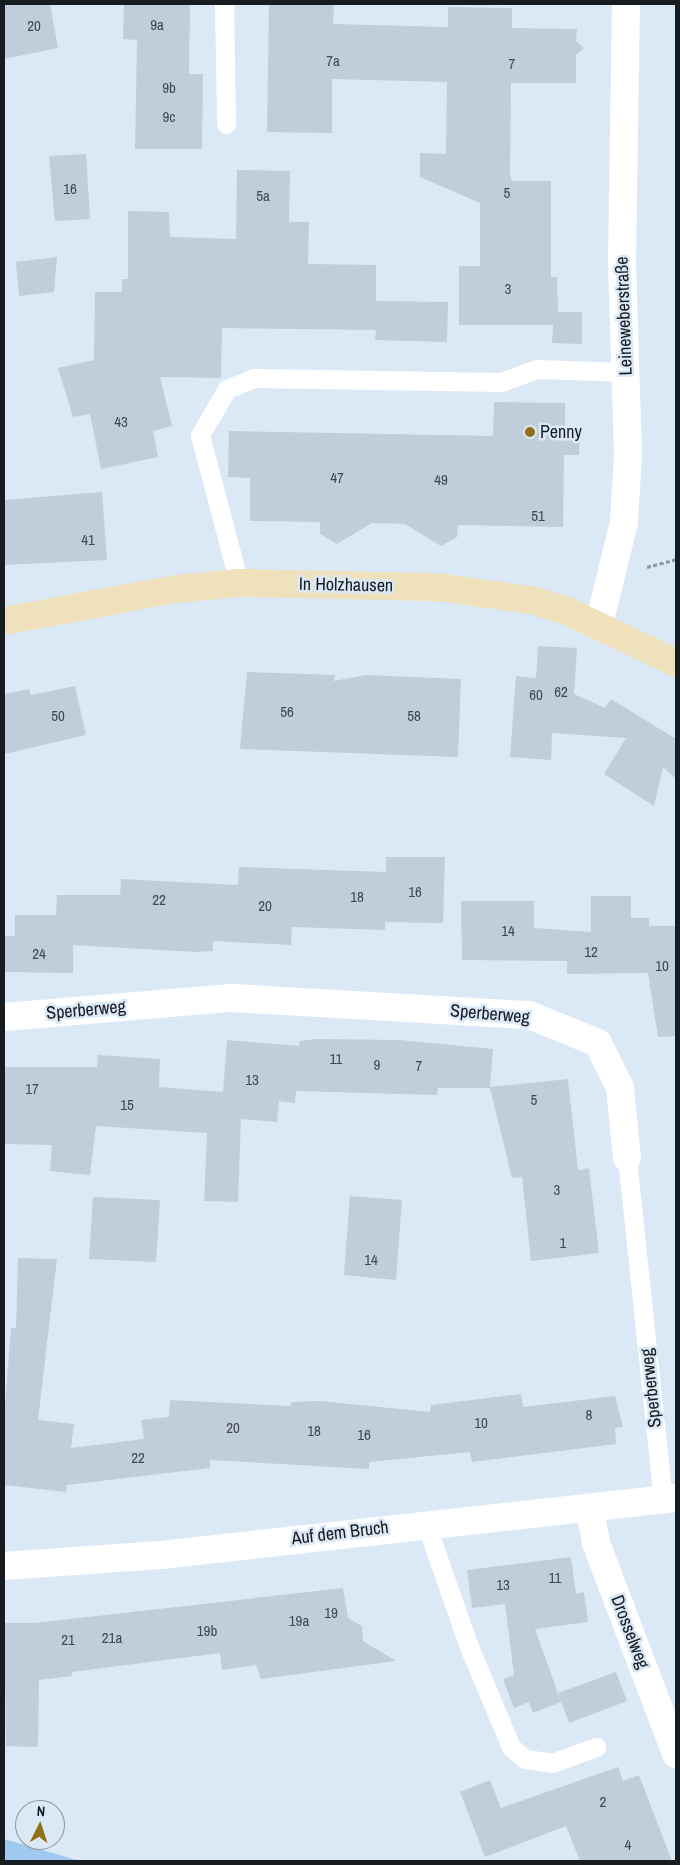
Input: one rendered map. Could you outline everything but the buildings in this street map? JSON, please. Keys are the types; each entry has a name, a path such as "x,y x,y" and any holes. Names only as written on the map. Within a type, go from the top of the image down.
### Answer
{"street":[{"name":"Leineweberstraße","path":"599,624 624,522 626,372 622,252 626,4"},
{"name":"In Holzhausen","path":"4,620 176,589 239,583 483,592 531,600 599,624 676,663"},
{"name":"Sperberweg","path":"4,1017 232,998 529,1015 598,1043 620,1088 627,1158"},
{"name":"Auf dem Bruch","path":"4,1566 161,1555 426,1524 590,1509 670,1499"},
{"name":"Drosselweg","path":"590,1509 596,1543 676,1754"}],"lane":[{"path":"224,4 226,124"},
{"path":"239,583 200,435 227,389 254,378 501,382 537,369 626,372"},
{"name":"Sperberweg","path":"627,1158 670,1499"},
{"path":"426,1524 469,1647 511,1747 525,1758 552,1764 596,1747"}],"shaded area":[{"path":"4,1839 15,1842 15,1850 42,1850 80,1861 4,1861"}],"place":[{"name":"Penny","path":"530,432"}]}
